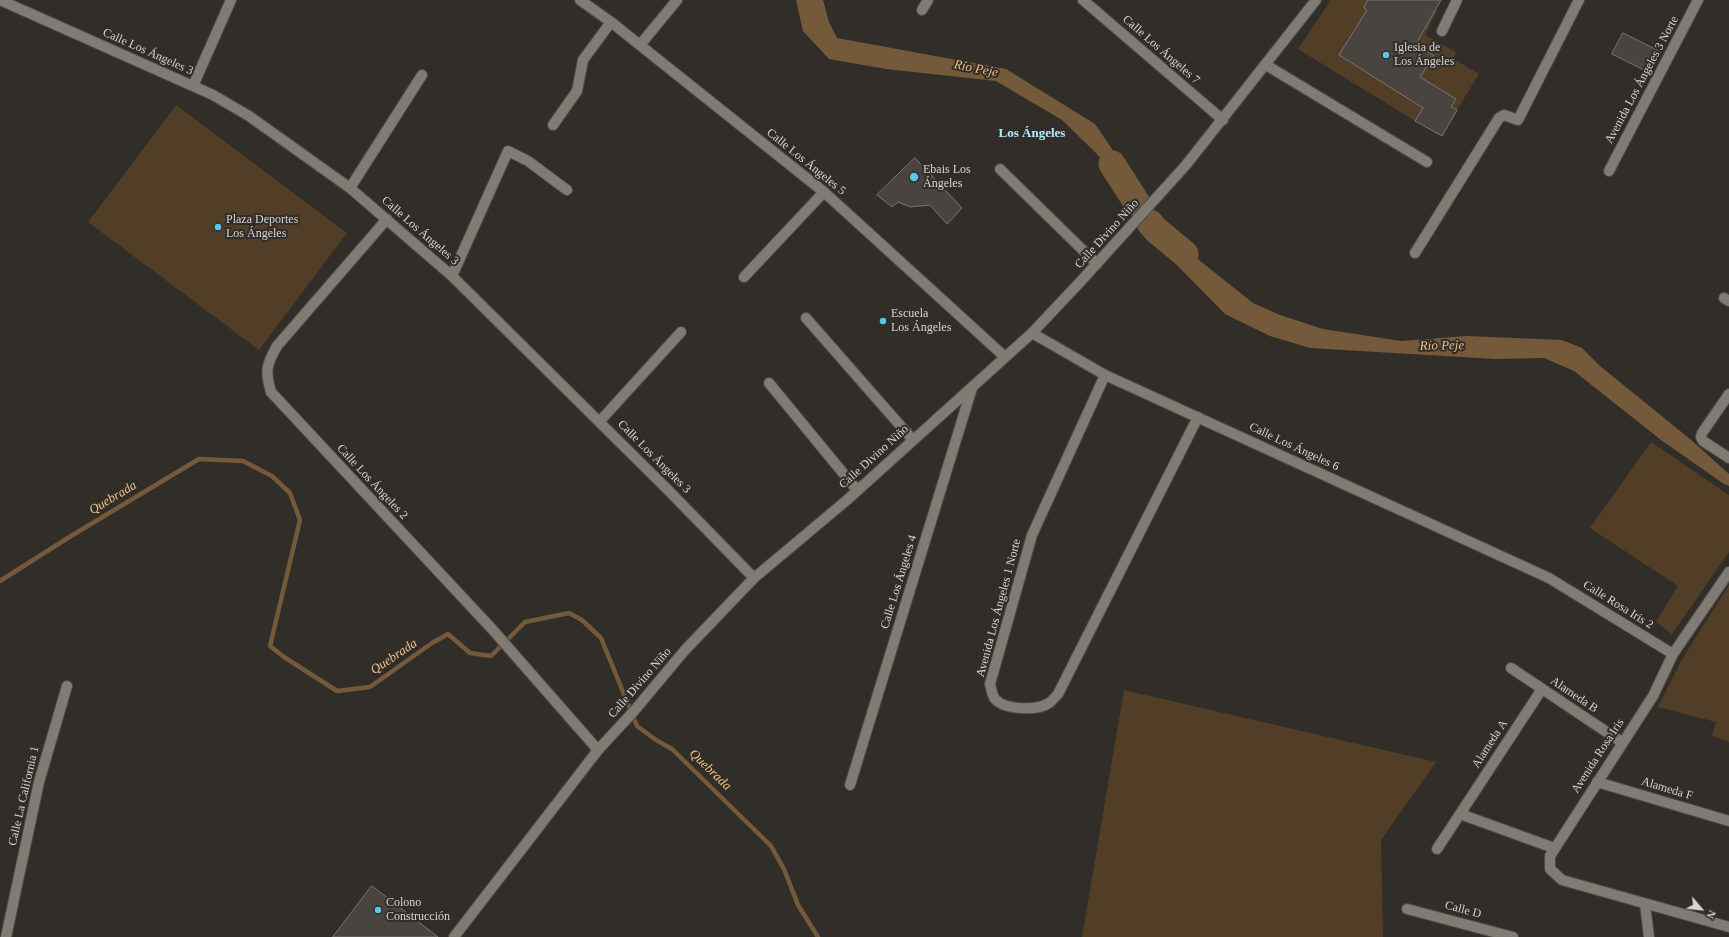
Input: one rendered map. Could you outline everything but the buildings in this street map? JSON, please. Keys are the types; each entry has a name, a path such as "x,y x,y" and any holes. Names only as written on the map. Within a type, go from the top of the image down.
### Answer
{"street":[{"name":"Calle Los Ángeles 3","path":"0,0 213,96 249,116 350,188 452,276 556,381 600,421 754,578"},
{"path":"193,86 231,0"},
{"name":"Calle Los Ángeles 5","path":"580,0 611,22 824,192 1005,356"},
{"path":"640,45 677,0"},
{"path":"922,10 928,0"},
{"name":"Calle Los Ángeles 7","path":"1083,0 1223,120"},
{"name":"Calle Divino Niño","path":"454,937 598,750 634,711 685,650 754,578 857,490 1032,333 1097,264 1186,165 1223,120 1316,0"},
{"path":"1442,30 1457,0"},
{"path":"1415,253 1499,118 1504,115 1518,120 1579,0"},
{"name":"Avenida Los Ángeles 3 Norte","path":"1609,171 1698,0"},
{"path":"553,125 577,91 583,60 611,22"},
{"path":"1266,65 1427,162"},
{"path":"350,188 422,75"},
{"path":"452,276 508,152 528,161 567,190"},
{"path":"1000,169 1097,264"},
{"path":"744,277 824,192"},
{"name":"Calle Los Ángeles 2","path":"387,219 277,346 269,360 266,375 271,392 492,629 598,750"},
{"path":"806,318 913,440"},
{"path":"600,421 681,332"},
{"name":"Calle Los Ángeles 6","path":"1032,333 1105,375 1549,578"},
{"name":"Avenida Los Ángeles 1 Norte","path":"1105,375 1032,535 990,684 994,698 1002,704 1034,708 1048,703 1058,694 1198,417"},
{"path":"769,383 857,490"},
{"name":"Calle Los Ángeles 4","path":"850,785 972,387"},
{"path":"1729,394 1702,433 1701,437 1703,442 1729,458"},
{"name":"Avenida Rosa Iris","path":"1646,904 1562,880 1550,870 1550,856 1653,696 1673,654 1729,572"},
{"name":"Calle Rosa Iris 2","path":"1549,578 1673,654"},
{"name":"Alameda B","path":"1511,668 1623,743"},
{"name":"Calle La California 1","path":"6,937 39,782 67,686"},
{"name":"Alameda A","path":"1437,849 1542,689"},
{"name":"Alameda F","path":"1597,782 1729,819"},
{"path":"1460,814 1554,848"},
{"path":"1649,937 1646,904 1729,927"},
{"name":"Calle D","path":"1408,909 1513,937"}],"shaded area":[{"path":"1331,0 1368,0 1364,8 1401,30 1417,0 1437,11 1425,35 1456,52 1454,59 1479,74 1457,110 1451,107 1456,99 1437,87 1415,121 1298,49"},
{"name":"Plaza Deportes Los Ángeles","path":"176,105 347,233 259,350 88,222"},
{"path":"1651,442 1729,495 1729,552 1672,634 1656,622 1678,586 1590,528"},
{"path":"1729,585 1729,742 1712,736 1716,722 1658,707 1681,661"},
{"path":"1124,690 1436,762 1381,840 1383,937 1082,937"}],"water":[{"path":"796,0 823,0 829,22 837,38 1006,69 1095,124 1118,158 1131,194 1095,152 1062,120 996,81 886,69 829,59 803,31"},
{"path":"1156,230 1174,240 1253,303 1280,315 1323,329 1401,341 1467,336 1562,340 1582,348 1600,366 1690,439 1729,474 1729,486 1661,440 1574,371 1544,358 1495,359 1310,348 1270,336 1225,314 1165,253"}],"waterway":[{"name":"Río Peje","path":"1112,164 1137,203"},
{"name":"Río Peje","path":"1150,223 1156,230 1185,254"},
{"name":"Quebrada","path":"0,581 71,536 199,459 243,461 272,476 290,493 300,520 270,646 284,657 337,691 370,687 432,643 448,634 470,653 491,656 525,622 569,613 582,620 601,638 637,726 656,740 672,749 771,846 784,869 798,905 818,937"}],"place":[{"name":"Iglesia de Los Ángeles","path":"1386,55"},
{"name":"Ebais Los Ángeles","path":"914,177"},
{"name":"Plaza Deportes Los Ángeles","path":"218,227"},
{"name":"Escuela Los Ángeles","path":"883,321"},
{"name":"Colono Construcción","path":"378,910"}],"district":[{"name":"Los Ángeles","path":"1032,134"}]}
